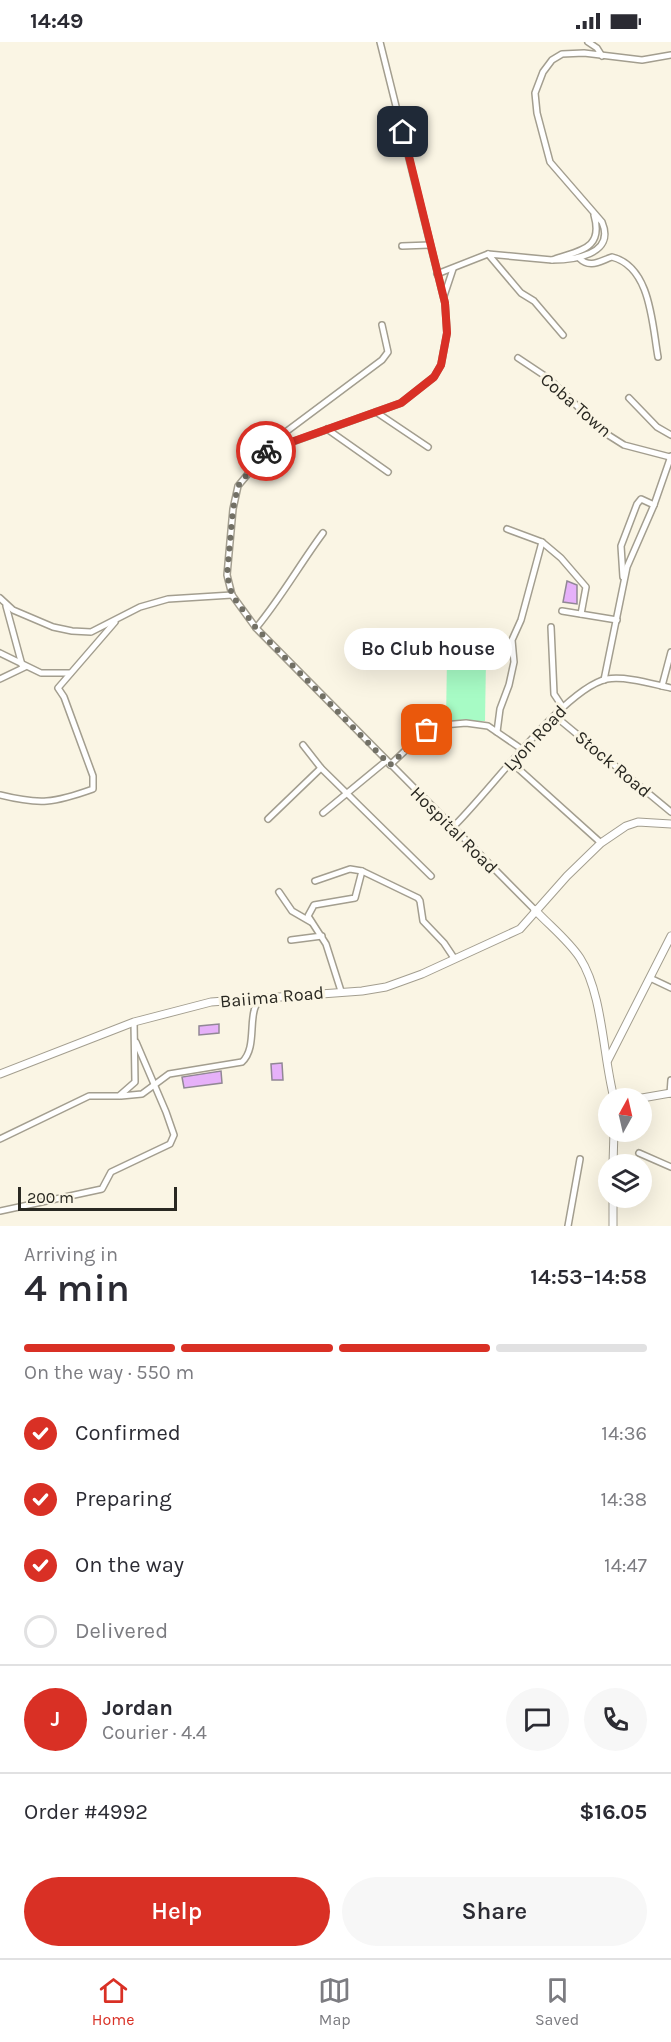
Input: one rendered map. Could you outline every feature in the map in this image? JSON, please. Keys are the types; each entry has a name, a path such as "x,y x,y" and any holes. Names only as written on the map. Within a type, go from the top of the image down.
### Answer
{"street":[{"path":"267,451 401,403 434,377 441,365 447,333 443,297 381,42"},
{"path":"588,42 597,48 602,56"},
{"path":"437,273 453,269 462,262 488,254 552,260 579,258 590,254 603,242 604,227 550,162 537,113 535,93 543,72 552,60 562,54 642,60 671,55"},
{"path":"552,260 591,246 596,240 597,226 594,215"},
{"path":"402,246 430,245"},
{"path":"488,254 521,293 534,301 563,335"},
{"path":"579,258 584,263 592,264 612,257 627,264 646,290 658,357"},
{"path":"443,297 453,269"},
{"path":"6,606 53,627 91,632 115,622 140,607 174,598 232,595 227,575 233,509 238,486 275,440 382,360 388,352 382,325"},
{"name":"Coba Town","path":"518,358 548,378 605,433 624,445 671,457"},
{"path":"629,398 657,427 671,435"},
{"path":"376,412 428,447"},
{"path":"327,429 388,472"},
{"path":"671,457 654,505 627,567 604,680 638,681 671,688"},
{"path":"623,585 621,546 629,524 641,499 654,505"},
{"path":"507,529 542,542 561,558 586,587 581,614"},
{"path":"256,628 275,605 323,533"},
{"path":"496,732 500,709 514,662 512,640 521,620 542,542"},
{"name":"Hospital Road","path":"232,595 256,628 572,947 581,960 591,983 612,1088"},
{"path":"0,598 6,606 24,666"},
{"path":"562,611 617,620"},
{"path":"0,795 49,803 93,789 93,776 64,697 58,688 115,622"},
{"path":"551,627 554,694 562,706"},
{"path":"450,636 512,652"},
{"path":"662,686 671,652"},
{"path":"0,653 41,673 70,673"},
{"path":"0,679 24,666"},
{"name":"Lyon Road","path":"452,828 562,706 604,680"},
{"name":"Stock Road","path":"555,716 671,812"},
{"path":"323,813 427,730 466,723 488,726 523,750"},
{"path":"303,745 321,768 430,876"},
{"path":"512,763 601,843"},
{"path":"268,819 321,768"},
{"name":"Baiima Road","path":"0,1074 134,1022 211,1002 386,987 422,974 520,929 535,910 601,843 626,826 638,822 671,824"},
{"path":"315,881 350,869 362,871 418,898 423,921 444,943 454,958"},
{"path":"341,991 322,936 309,916 314,905 355,898 362,871"},
{"path":"279,892 292,911 312,923"},
{"path":"291,940 322,936"},
{"path":"608,1060 671,936"},
{"path":"650,978 671,988"},
{"path":"0,1138 89,1096 142,1094 168,1074 242,1062 249,1050 254,1011 260,997"},
{"path":"119,1096 135,1082 134,1022"},
{"path":"0,1211 102,1190 111,1172 170,1144 174,1135 136,1041"},
{"path":"652,1096 670,1093 671,1080"},
{"path":"639,1153 671,1167"},
{"path":"568,1226 580,1159"},
{"path":"613,1208 613,1226"}],"green space":[{"path":"447,658 486,659 485,721 446,721"}],"building":[{"path":"567,581 577,585 577,604 563,602"},
{"path":"219,1024 219,1033 199,1035 199,1026"},
{"path":"282,1063 283,1080 272,1080 271,1064"},
{"path":"221,1071 222,1083 184,1088 182,1077"}],"way so far":[{"path":"266,451 238,486 233,509 227,575 232,595 256,628 390,765 427,730"}],"place":[{"name":"Bo Club house","path":"427,730"}],"route":[{"path":"266,451 401,403 434,377 441,365 447,333 445,303 403,132"}]}
